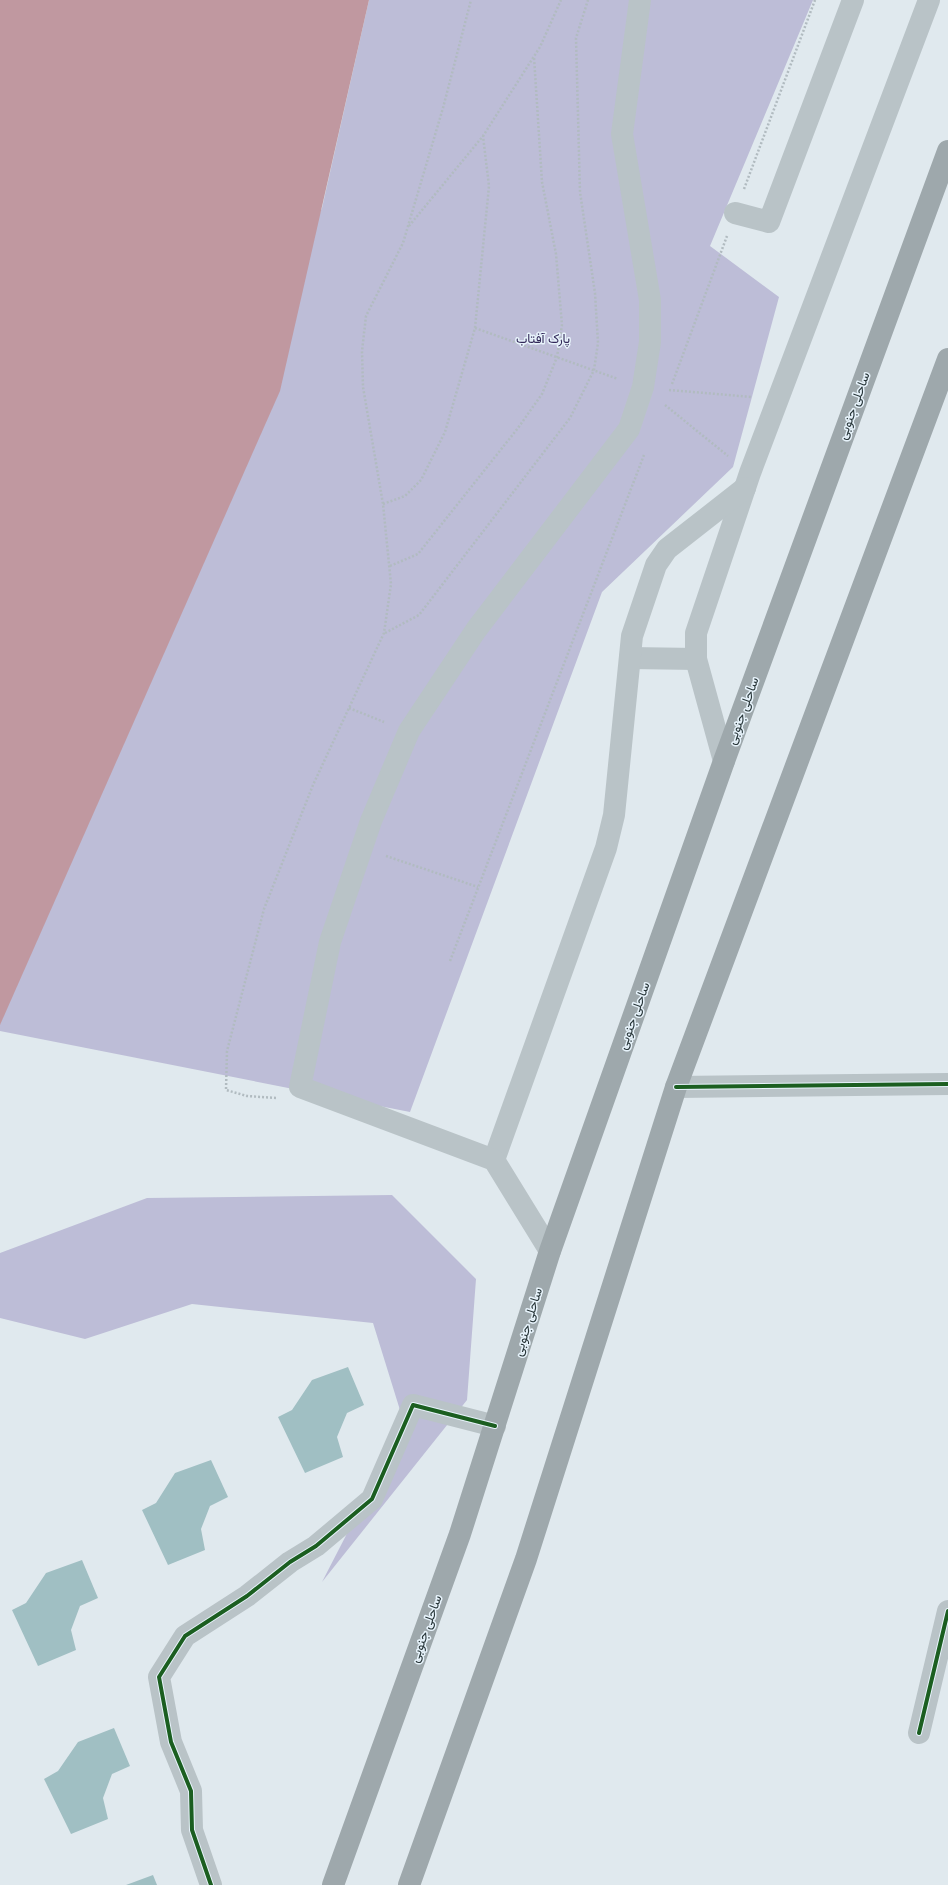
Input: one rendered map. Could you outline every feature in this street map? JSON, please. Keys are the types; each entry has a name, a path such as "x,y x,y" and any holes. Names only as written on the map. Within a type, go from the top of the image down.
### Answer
{"main road":[{"name":"ساحلی جنوبی","path":"333,1885 460,1534 550,1251 724,761 948,151"},
{"path":"409,1885 526,1559 676,1087 948,359"}],"street":[{"path":"550,1251 494,1160 300,1087 330,942 371,821 409,731 476,630 629,429 643,387 650,342 650,300 622,134 640,0"},
{"path":"735,213 769,222 853,0"},
{"path":"724,761 696,659 696,633 748,481 929,0"},
{"path":"494,1160 606,848 614,814 632,636 656,565 667,549 748,481"},
{"path":"630,658 696,659"},
{"path":"676,1087 948,1084"},
{"path":"211,1885 192,1830 191,1791 171,1742 159,1677 185,1636 247,1596 290,1562 316,1546 372,1498 413,1405 495,1426"},
{"path":"920,1733 948,1611"}],"path":[{"path":"300,1087 280,1098 247,1096 226,1090 227,1051 264,909 313,785 384,634 391,584 390,566 383,504 363,387 362,351 366,316 403,243 444,108 471,0"},
{"path":"407,228 483,136 534,57 561,0"},
{"path":"384,634 419,615 570,418 594,370 598,343 595,293 580,192 576,38 588,0"},
{"path":"660,411 815,0"},
{"path":"390,566 418,554 518,428 542,394 557,357 562,325 556,254 542,182 534,57"},
{"path":"383,504 405,496 421,480 445,432 475,328 489,186 483,136"},
{"path":"475,328 643,387 779,399"},
{"path":"643,387 748,481"},
{"path":"450,961 646,448"},
{"path":"349,708 409,731"},
{"path":"362,848 478,887"}],"green space":[{"name":"پارک آفتاب","path":"369,0 813,0 710,246 779,297 733,467 602,592 410,1112 0,1031 0,1024 322,208"},
{"path":"392,1195 476,1279 467,1400 322,1582 404,1423 373,1323 192,1304 85,1339 0,1318 0,1253 147,1198"}],"shaded area":[{"path":"0,0 369,0 280,391 0,1025"}],"building":[{"path":"348,1367 364,1405 347,1413 337,1437 343,1457 305,1473 278,1417 292,1410 312,1380"},
{"path":"211,1460 228,1497 210,1506 201,1529 205,1550 168,1565 142,1510 156,1503 175,1473"},
{"path":"82,1560 98,1598 80,1606 71,1630 76,1650 38,1666 12,1610 26,1603 46,1573"},
{"path":"114,1728 130,1766 112,1774 103,1798 108,1819 71,1834 44,1779 58,1771 78,1742"},
{"path":"153,1875 157,1885 126,1885"}],"cycle path":[{"path":"676,1087 948,1084"},
{"path":"211,1885 192,1830 191,1791 171,1742 159,1677 185,1636 247,1596 290,1562 316,1546 372,1499 413,1405 495,1426"},
{"path":"919,1733 948,1611"}]}
